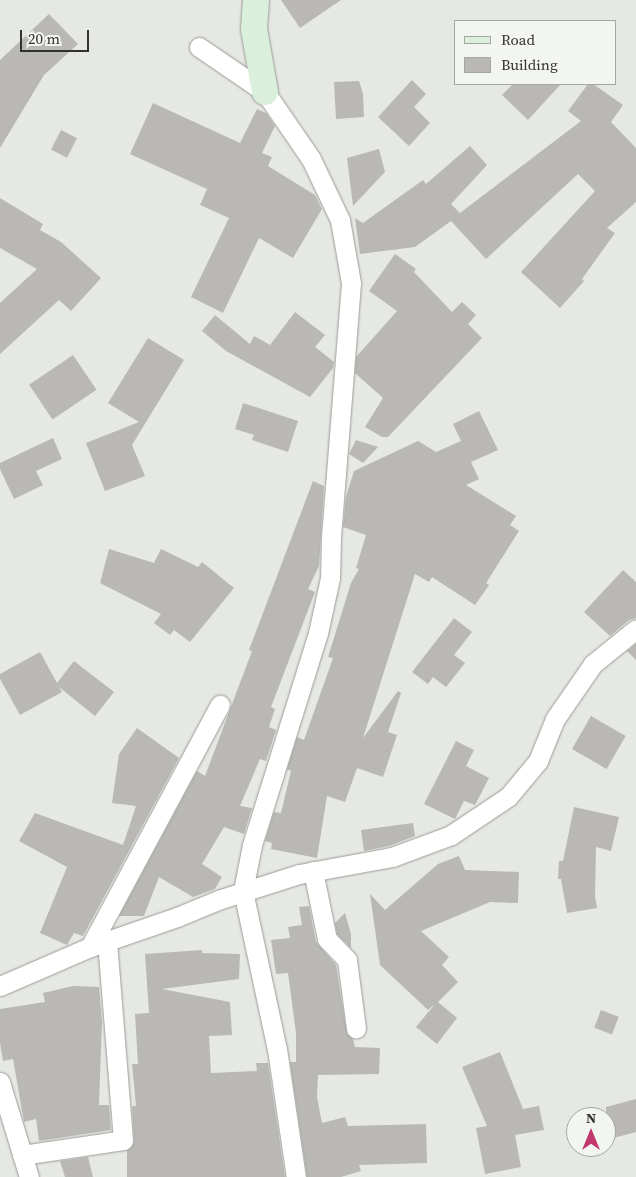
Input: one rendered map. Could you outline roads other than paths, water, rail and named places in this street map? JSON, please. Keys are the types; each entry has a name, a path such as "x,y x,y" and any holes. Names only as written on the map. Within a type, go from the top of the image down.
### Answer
{"street":[{"path":"256,0 254,29 265,92"},
{"path":"199,47 265,92 311,159 340,220 351,283 330,538 330,578 318,633 252,845 243,891 277,1049 296,1177"},
{"path":"0,986 99,944 177,918 243,891 314,871 392,857 451,834 508,797 538,761 556,719 593,664 636,628"},
{"path":"22,1155 123,1140 99,944 220,705"},
{"path":"314,871 327,939 347,960 356,1028"},
{"path":"0,1082 29,1177"}]}
